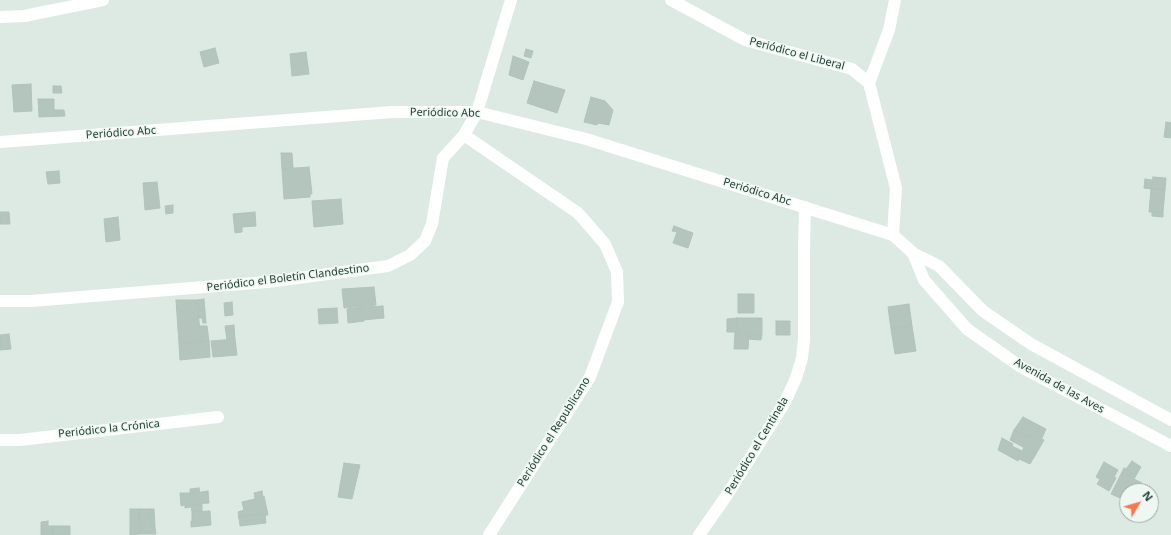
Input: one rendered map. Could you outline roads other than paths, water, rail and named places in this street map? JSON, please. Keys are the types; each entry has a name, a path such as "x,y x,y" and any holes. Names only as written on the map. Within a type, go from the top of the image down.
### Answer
{"street":[{"path":"0,17 24,16 103,0"},
{"path":"477,112 511,0"},
{"name":"Periódico el Liberal","path":"672,0 745,40 852,69 869,82"},
{"path":"893,235 896,188 869,82 889,30 895,0"},
{"name":"Periódico Abc","path":"0,142 392,112 477,112 586,139 893,235 913,253"},
{"name":"Periódico el Boletín Clandestino","path":"0,301 32,301 267,282 388,266 410,255 425,241 432,224 443,158 464,135 477,112"},
{"name":"Periódico el Republicano","path":"464,135 578,214 605,244 617,272 618,302 590,377 489,535"},
{"name":"Periódico el Centinela","path":"699,535 727,495 785,402 796,378 802,358 804,339 805,207"},
{"path":"913,253 939,266 983,311 1031,344 1171,420"},
{"name":"Avenida de las Aves","path":"913,253 924,280 967,329 1021,367 1171,446"},
{"name":"Periódico la Crónica","path":"0,440 20,440 218,417"}]}
